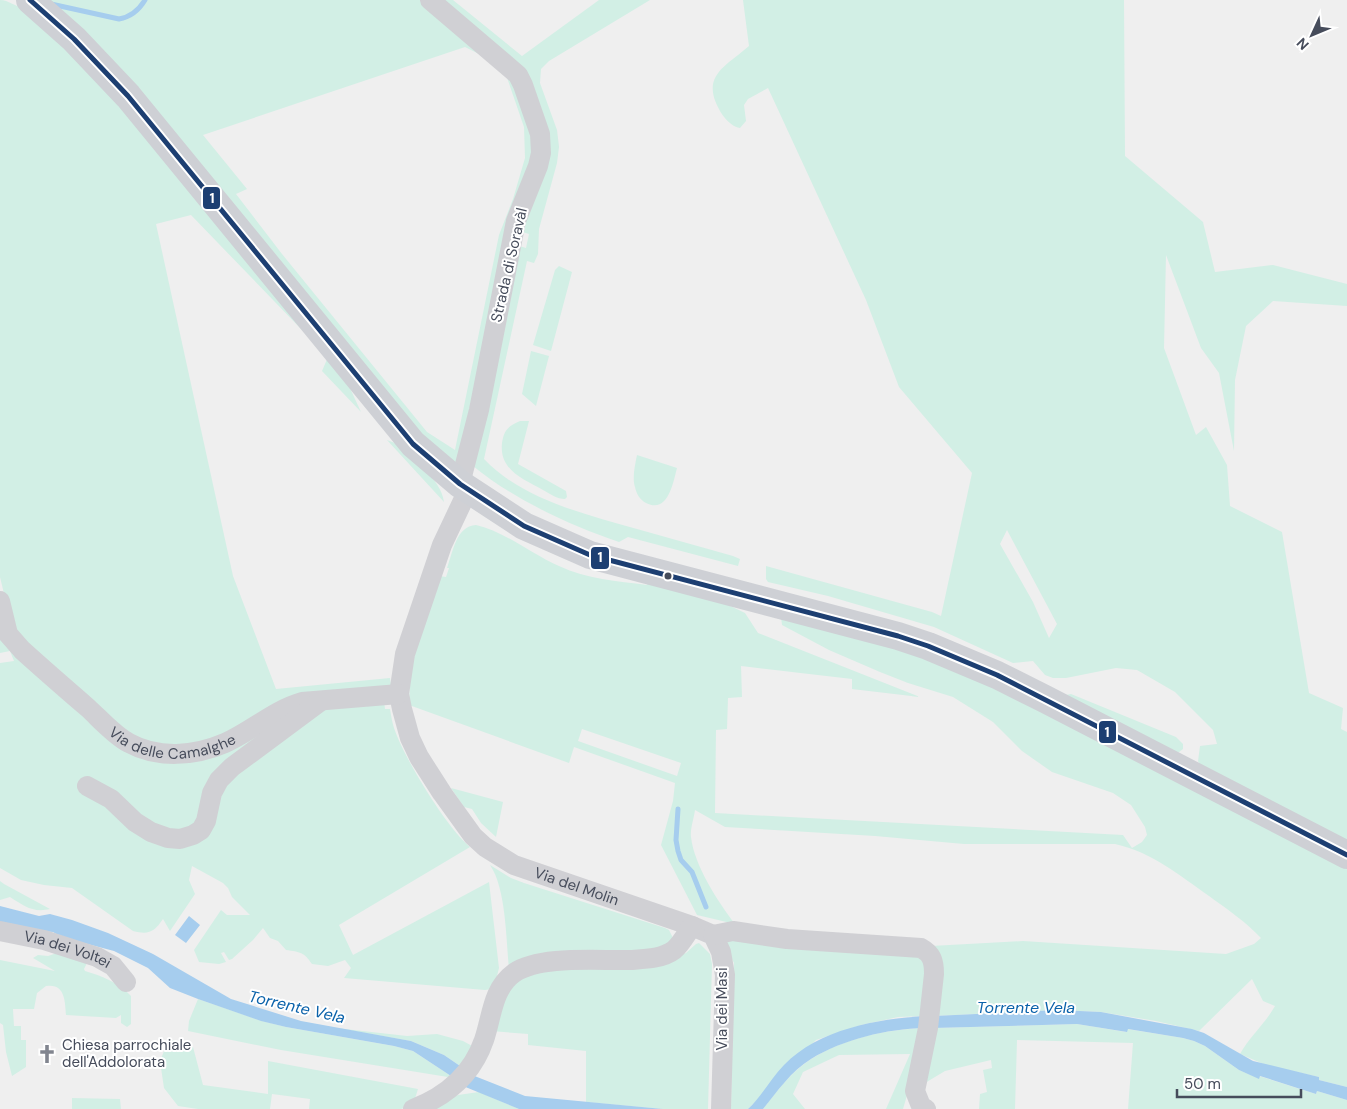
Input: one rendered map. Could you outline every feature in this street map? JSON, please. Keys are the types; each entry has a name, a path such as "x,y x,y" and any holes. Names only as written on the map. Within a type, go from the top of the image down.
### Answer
{"main road":[{"path":"30,0 74,39 114,80 413,444 464,487 524,526 590,556 758,598 928,646 997,675 1045,698 1347,855"}],"street":[{"name":"Strada di Soravàl","path":"430,0 518,75 535,117 541,146 538,166 516,221 464,487"},
{"name":"Via del Molin","path":"464,487 408,645 400,680 399,694 406,724 419,756 468,828 485,847 514,865 692,926"},
{"name":"Via delle Camalghe","path":"0,601 8,634 22,650 127,742 151,752 170,754 191,752 224,743 251,730 288,706 302,702 399,694"},
{"path":"87,786 112,799 135,822 151,832 168,838 180,839 193,835 201,830 206,821 212,793 219,780 232,767 322,700"},
{"path":"413,1109 434,1098 464,1077 484,1042 495,996 506,980 514,973 523,968 541,963 644,959 659,956 675,950 692,926 713,935 732,931 787,940 920,948 928,952 934,964 929,1022 915,1091 921,1106 926,1109"},
{"name":"Via dei Voltei","path":"0,932 44,940 97,956 112,966 126,982"},
{"name":"Via dei Masi","path":"713,935 721,952 725,975 721,1108"}],"green space":[{"path":"0,0 24,7 70,49 121,101 328,357 191,215 156,224 233,576 276,689 390,678 391,685 377,689 281,701 259,718 215,740 190,748 160,749 135,741 111,724 20,643 13,631 0,577"},
{"path":"44,0 424,0 503,66 520,91 527,107 537,145 530,179 511,226 465,444 459,462 454,467 420,437 358,366 128,81 78,30","holes":["465,47 503,66 524,127 525,158 513,199 499,235 455,450 427,432 282,254 236,194 247,189 203,135"]},
{"path":"438,0 453,0 522,56 599,0 650,0 549,61 541,69 540,83 557,130 559,147 557,163 539,229 538,254 534,263 527,261 484,459 517,485 556,504 597,518 733,556 740,559 738,566 628,537 619,542 600,535 542,510 506,489 473,466 516,245 526,248 529,234 519,231 538,110"},
{"path":"743,0 1124,0 1125,156 1203,222 1215,272 1273,265 1347,284 1347,306 1273,301 1246,326 1235,380 1234,451 1219,373 1201,348 1166,255 1164,348 1196,435 1206,427 1227,465 1230,506 1282,532 1309,693 1343,708 1341,729 1347,732 1347,843 1200,765 1198,761 1200,746 1217,744 1213,730 1175,692 1137,670 1116,668 1066,678 1053,678 1045,675 1033,661 1013,663 934,627 828,596 768,582 766,579 766,566 941,616 972,473 899,387 866,300 768,88 748,99 744,105 746,121 740,128 729,122 720,111 713,89 714,81 724,67 749,46","holes":["1007,530 1057,624 1049,638 1033,602 1000,544"]},
{"path":"559,266 572,272 551,351 533,345 555,270"},
{"path":"531,351 549,356 536,406 522,394"},
{"path":"328,357 349,386 361,412 322,371"},
{"path":"520,421 529,421 518,464 566,491 567,497 565,499 554,496 520,477 508,467 502,452 504,435 512,425"},
{"path":"387,440 395,443 432,477 442,493 444,502"},
{"path":"637,455 677,468 671,489 660,504 646,503 637,494 634,471"},
{"path":"476,525 487,528 549,561 580,574 647,585 648,580 722,602 745,613 758,633 920,697 852,689 852,679 741,666 742,697 728,698 727,729 716,730 715,813 1123,835 1132,848 1142,842 1147,835 1145,827 1131,805 1113,793 1052,772 1022,751 993,722 953,697 908,683 829,650 782,625 781,617 943,661 1347,864 1347,1087 1319,1080 1319,1077 1266,1065 1240,1054 1275,1006 1263,1001 1252,979 1199,1031 1156,1021 1101,1012 1058,1010 934,1016 931,946 1023,941 1226,954 1254,944 1261,938 1229,911 1165,865 1153,858 1115,844 964,844 875,836 725,827 695,810 691,834 693,848 714,894 735,924 697,915 661,845 673,801 675,783 574,747 569,763 409,705 411,661 440,576 446,577 456,541 469,526","holes":["582,729 681,763 677,776 578,741"]},
{"path":"0,628 161,759 287,710 229,764 189,841 219,789 328,704 384,700 385,709 390,709 393,726 399,741 416,774 449,824 470,847 339,925 353,955 489,882 499,968 491,989 344,978 351,968 345,960 328,966 312,964 301,953 286,950 278,941 270,938 263,928 232,959 229,960 224,952 221,953 226,962 219,964 199,962 194,950 221,910 227,915 250,915 232,897 228,888 223,883 192,866 189,880 195,894 170,931 163,919 154,930 143,933 133,931 72,888 21,880 0,868 0,663 14,661 10,651 0,653"},
{"path":"1071,694 1176,737 1183,744 1183,749 1172,753 1066,695"},
{"path":"451,788 503,802 496,837 481,823 472,809 464,807"},
{"path":"490,865 511,878 524,883 665,928 669,930 673,938 664,948 509,968 502,900"},
{"path":"0,881 50,909 39,910 24,906 10,897 0,900"},
{"path":"728,938 925,956 925,1016 898,1017 861,1025 816,1040 748,1109 731,1109 734,963 725,945"},
{"path":"699,943 710,954 712,964 708,1109 663,1109 586,1102 586,1051 528,1045 528,1034 491,1031 504,994 527,973 673,958 686,953"},
{"path":"57,953 88,961 84,969 85,971 110,980 126,991 131,996 131,1024 127,1027 121,1023 121,1015 116,1018 66,1015 63,994 57,987 46,986 37,993 34,1009 13,1009 14,1026 21,1026 21,1040 26,1040 26,1067 12,1076 6,1052 3,1025 0,1023 0,960 55,971 33,958 38,955 48,956"},
{"path":"198,999 262,1021 286,1027 413,1051 454,1078 281,1050 188,1031 189,1021"},
{"path":"1077,1024 1126,1032 1127,1029 1194,1041 1205,1046 1239,1070 1258,1078 1259,1076 1316,1094 1317,1091 1347,1100 1347,1109 1128,1109 1133,1043 1017,1040 1015,1109 979,1109 980,1094 987,1092 983,1070 992,1068 991,1060 945,1071 920,1086 933,1028"},
{"path":"336,1028 407,1036 437,1034 463,1041 474,1047 463,1068 444,1055 411,1041"},
{"path":"925,1028 903,1109 886,1109 910,1054 839,1055 803,1072 793,1094 805,1109 763,1109 793,1073 811,1059 826,1051 858,1038 875,1034"},
{"path":"169,1039 193,1047 203,1085 268,1094 268,1061 418,1089 413,1105 401,1109 309,1109 310,1099 272,1094 270,1109 198,1109 178,1106 164,1088 160,1061"},
{"path":"479,1092 519,1109 427,1109 458,1095"},
{"path":"72,1098 120,1099 121,1109 72,1109"}],"water":[{"path":"0,906 39,916 50,914 108,933 153,954 231,999 301,1021 411,1041 444,1055 463,1068 454,1078 413,1051 261,1021 198,999 170,988 148,968 114,951 61,937 53,932 0,928"},
{"path":"189,916 200,925 186,943 175,935"},
{"path":"1058,1010 1101,1012 1192,1029 1204,1033 1253,1061 1319,1077 1319,1080 1347,1087 1347,1100 1317,1091 1316,1094 1260,1076 1259,1079 1239,1070 1205,1046 1183,1038 1128,1029 1127,1032 1077,1024 933,1028 934,1016"},
{"path":"925,1016 925,1028 895,1030 866,1036 824,1052 797,1069 763,1109 748,1109 784,1065 798,1053 831,1034 869,1023"},
{"path":"472,1075 525,1096 663,1109 519,1109 463,1086"}],"waterway":[{"path":"51,4 119,19 127,17 134,12 145,0"},
{"path":"678,809 676,840 678,851 681,860 692,872 706,907"}],"transit line":[{"name":"1","path":"30,0 74,39 128,96 413,444 460,484 524,526 590,555 898,636 928,646 997,675 1347,855"}],"place":[{"name":"Chiesa parrochiale dell'Addolorata","path":"47,1054"}],"water label":[{"name":"Torrente Vela","path":"297,1007"},
{"name":"Torrente Vela","path":"1026,1007"}]}
